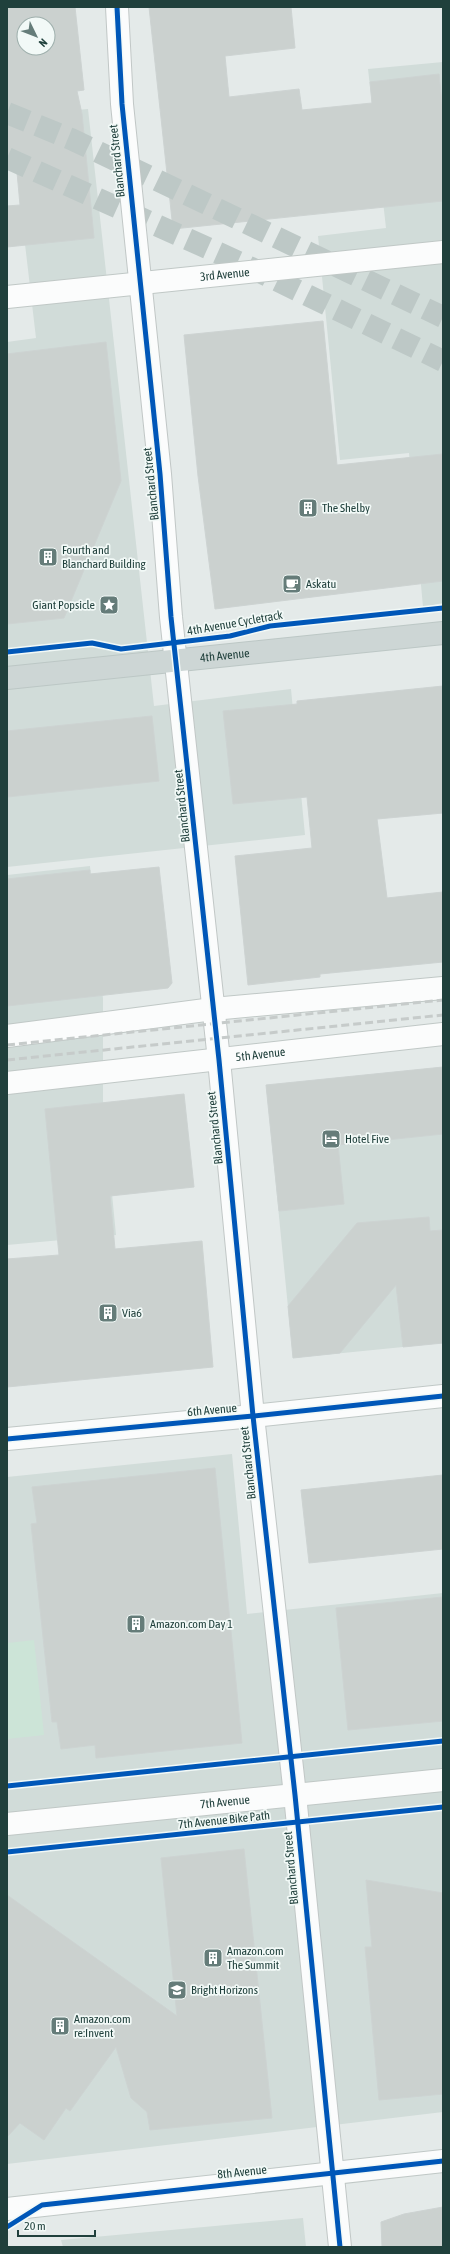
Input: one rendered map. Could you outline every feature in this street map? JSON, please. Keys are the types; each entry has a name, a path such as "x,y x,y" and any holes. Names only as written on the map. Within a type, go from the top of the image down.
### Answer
{"main road":[{"name":"Blanchard Street","path":"118,7 122,104 139,282 160,474 171,617 219,1060 253,1416 295,1795 331,2173 340,2247"},
{"name":"3rd Avenue","path":"7,297 139,282 443,252"},
{"name":"4th Avenue","path":"7,678 177,662 443,633"},
{"path":"7,1036 213,1009 443,988"},
{"name":"5th Avenue","path":"7,1083 443,1034"},
{"name":"6th Avenue","path":"7,1439 253,1416 443,1396"},
{"name":"7th Avenue","path":"7,1824 443,1780"},
{"name":"8th Avenue","path":"7,2209 443,2161"}],"shaded area":[{"path":"443,62 443,603 423,607 409,453 340,460 318,236 386,228 368,69"},
{"path":"88,109 154,706 291,689 305,835 7,867 7,342 36,338 10,116"},
{"path":"90,866 103,999 103,1101 116,1235 7,1245 7,875"},
{"path":"443,1067 443,1343 293,1358 266,1085"},
{"path":"232,1454 247,1614 443,1593 443,2112 7,2164 7,1477"},
{"path":"303,2218 306,2247 63,2247 61,2240"}],"green space":[{"path":"34,1640 44,1735 7,1739 7,1643"}],"building":[{"path":"7,7 75,7 84,90 77,91 82,114 94,238 7,247 7,206 20,205 16,161 7,162"},
{"path":"149,7 291,7 295,48 225,56 229,97 299,89 302,110 372,103 370,82 439,74 443,114 443,201 173,229"},
{"path":"323,321 337,465 443,454 443,581 215,609 198,476 184,335"},
{"path":"106,342 121,481 64,618 7,624 7,354"},
{"path":"443,686 443,813 377,819 387,898 443,892 443,962 320,974 320,977 248,985 235,856 312,848 307,797 233,804 223,711 297,704 297,701"},
{"path":"152,716 159,781 7,797 7,731"},
{"path":"159,867 172,983 168,988 7,1006 7,879 90,870 90,874"},
{"name":"Hotel Five","path":"443,1067 443,1134 338,1145 344,1204 279,1211 266,1085"},
{"name":"Via6","path":"184,1094 194,1187 110,1196 115,1249 202,1241 213,1367 7,1387 7,1259 59,1255 45,1109"},
{"path":"429,1217 430,1231 443,1230 443,1343 403,1347 396,1285 340,1353 293,1358 288,1306 357,1223"},
{"name":"Amazon.com Day 1","path":"215,1468 242,1743 96,1758 95,1745 61,1749 57,1722 52,1722 31,1524 37,1523 32,1487"},
{"path":"443,1475 443,1549 309,1563 301,1490"},
{"path":"443,1597 443,1721 348,1730 336,1608"},
{"path":"244,1849 272,2118 150,2130 147,2112 131,2098 116,2047 70,2111 66,2108 44,2140 20,2123 7,2137 7,1895 177,2016 161,1858"},
{"path":"366,1880 443,1893 443,2094 379,2100 365,1947 372,1947"},
{"path":"443,2207 443,2247 382,2247 381,2222 404,2214"}],"tunnel":[{"path":"7,113 71,139 443,317"},
{"path":"7,158 243,264 443,361"}],"railway":[{"path":"7,1045 443,1000"},
{"path":"7,1060 443,1015"}],"cycle path":[{"path":"117,7 122,104 160,474 171,617 219,1060 253,1416 295,1795 340,2247"},
{"name":"4th Avenue Cycletrack","path":"7,652 92,643 121,649 230,636 270,626 443,608"},
{"path":"7,1439 253,1416 443,1396"},
{"path":"7,1786 443,1741"},
{"name":"7th Avenue Bike Path","path":"7,1852 443,1807"},
{"path":"7,2227 42,2205 443,2161"}],"place":[{"name":"The Shelby","path":"308,508"},
{"name":"Fourth and Blanchard Building","path":"48,557"},
{"name":"Askatu","path":"292,584"},
{"name":"Giant Popsicle","path":"109,605"},
{"name":"Hotel Five","path":"331,1139"},
{"name":"Via6","path":"108,1313"},
{"name":"Amazon.com Day 1","path":"136,1624"},
{"name":"Amazon.com The Summit","path":"213,1958"},
{"name":"Bright Horizons","path":"177,1990"},
{"name":"Amazon.com re:Invent","path":"60,2026"}]}
